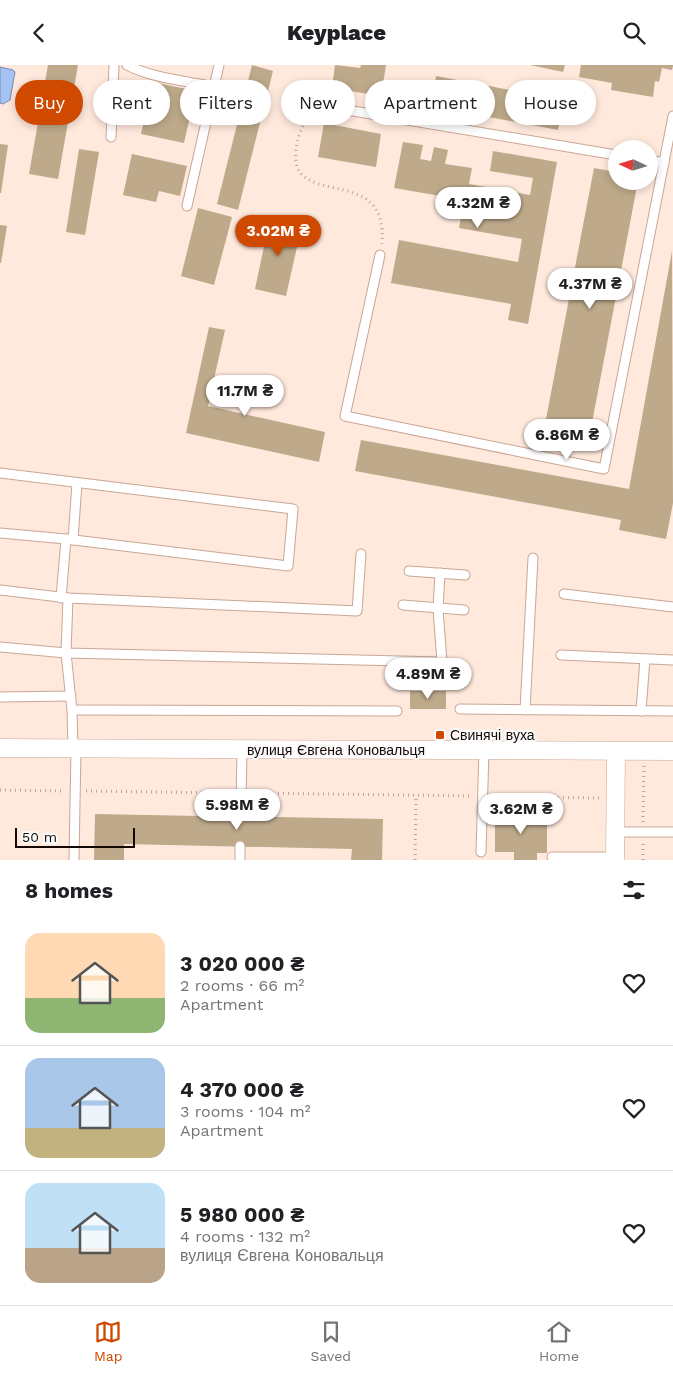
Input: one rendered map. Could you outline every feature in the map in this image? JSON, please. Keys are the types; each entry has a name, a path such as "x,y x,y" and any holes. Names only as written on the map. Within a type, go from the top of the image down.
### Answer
{"street":[{"name":"вулиця Євгена Коновальця","path":"0,748 673,751"},
{"path":"615,859 616,751"}],"lane":[{"path":"111,137 114,65"},
{"path":"126,65 151,74 181,80"},
{"path":"216,80 219,65"},
{"path":"355,111 608,154"},
{"path":"380,255 345,416 604,469 673,115"},
{"path":"187,206 206,125"},
{"path":"658,162 664,163"},
{"path":"0,473 293,509 288,566 69,539 0,533"},
{"path":"74,860 76,791 64,598 69,539 78,483"},
{"path":"0,590 64,598 357,611 361,554"},
{"path":"525,710 533,558"},
{"path":"409,571 465,575"},
{"path":"0,647 66,653 442,662 438,609 440,573"},
{"path":"564,593 673,607"},
{"path":"403,605 464,610"},
{"path":"561,655 673,660"},
{"path":"641,711 645,659"},
{"path":"0,697 71,695"},
{"path":"460,709 673,711"},
{"path":"72,710 397,711"},
{"path":"241,803 242,749"},
{"path":"481,852 484,750"},
{"path":"615,831 673,832"},
{"path":"240,846 240,860"},
{"path":"552,857 615,859"}],"path":[{"path":"305,125 299,138 297,164 301,173 310,181 350,191 365,197 375,205 380,216 382,234 380,255"},
{"path":"643,860 644,751"},
{"path":"0,790 615,798"},
{"path":"415,860 416,796"}],"water":[{"path":"0,67 15,72 10,100 3,104 0,103"}],"building":[{"path":"48,65 78,65 75,80 45,80"},
{"path":"252,65 273,71 271,80 248,80"},
{"path":"335,65 360,68 361,65 386,65 384,80 365,80 365,93 355,92 355,80 333,80"},
{"path":"530,65 565,65 563,72"},
{"path":"581,65 673,65 672,70 662,68 659,82 655,81 653,97 611,90 612,83 579,77"},
{"path":"436,76 457,80 435,80"},
{"path":"170,86 180,88 180,125 188,125 184,143 141,134 143,125 170,125"},
{"path":"495,87 505,89 505,120 495,118"},
{"path":"38,125 67,125 58,179 29,174"},
{"path":"237,125 259,125 238,210 217,204"},
{"path":"324,125 334,125 381,134 376,167 318,157"},
{"path":"532,125 559,125 558,130"},
{"path":"403,142 423,145 420,159 431,161 434,147 448,150 445,164 472,168 469,184 530,195 533,178 490,171 493,151 557,162 528,324 508,320 511,304 391,283 399,240 518,262 522,239 459,228 464,200 394,188"},
{"path":"0,144 8,145 1,193 0,193"},
{"path":"79,149 99,152 85,235 66,232"},
{"path":"132,154 187,166 180,196 159,191 156,202 123,195"},
{"path":"594,168 608,171 608,190 636,190 587,449 542,440"},
{"path":"198,208 232,217 214,285 181,276"},
{"path":"270,218 302,225 286,296 255,289"},
{"path":"0,225 7,226 1,263 0,263"},
{"path":"672,251 673,503 666,539 619,530 621,520 355,471 361,440 629,489"},
{"path":"209,327 225,330 208,406 325,432 319,462 186,433"},
{"path":"410,691 446,691 446,709 410,709"},
{"path":"200,802 276,804 275,817 383,819 382,860 351,860 352,849 124,844 124,860 94,860 95,814 200,816"},
{"path":"495,814 547,814 547,853 537,853 537,860 514,860 514,852 495,852"}],"place":[{"name":"Свинячі вуха","path":"440,735"}]}
